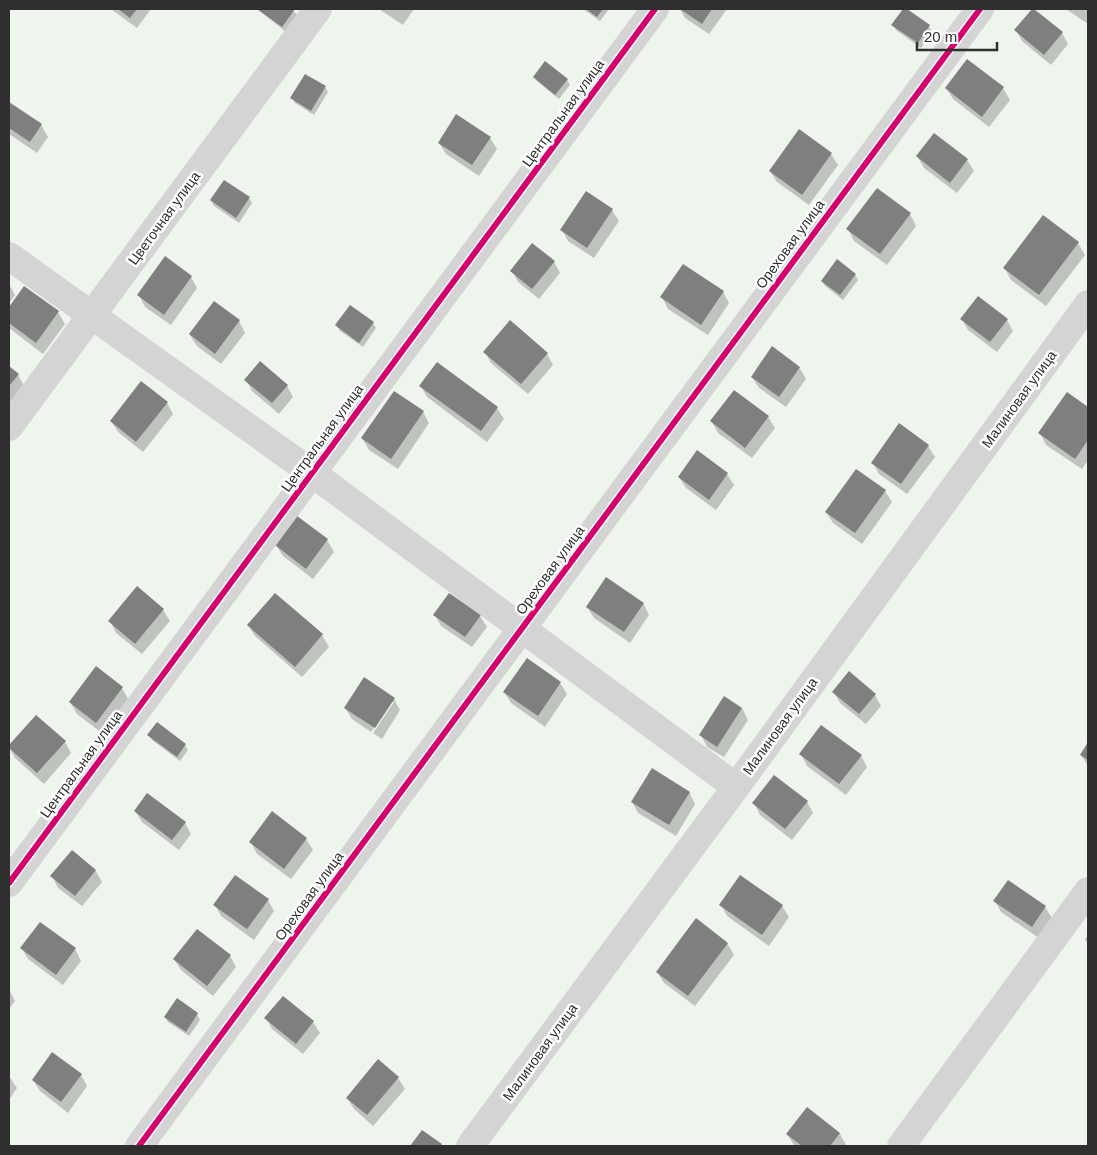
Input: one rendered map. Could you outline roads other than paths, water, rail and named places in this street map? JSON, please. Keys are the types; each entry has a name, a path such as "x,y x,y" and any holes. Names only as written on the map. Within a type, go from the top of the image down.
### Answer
{"street":[{"name":"Цветочная улица","path":"9,428 318,9"},
{"name":"Центральная улица","path":"9,883 655,9"},
{"name":"Ореховая улица","path":"139,1146 980,9"},
{"path":"9,256 312,473 736,787"},
{"name":"Малиновая улица","path":"470,1146 736,787 1088,304"},
{"path":"901,1146 1088,891"}]}
